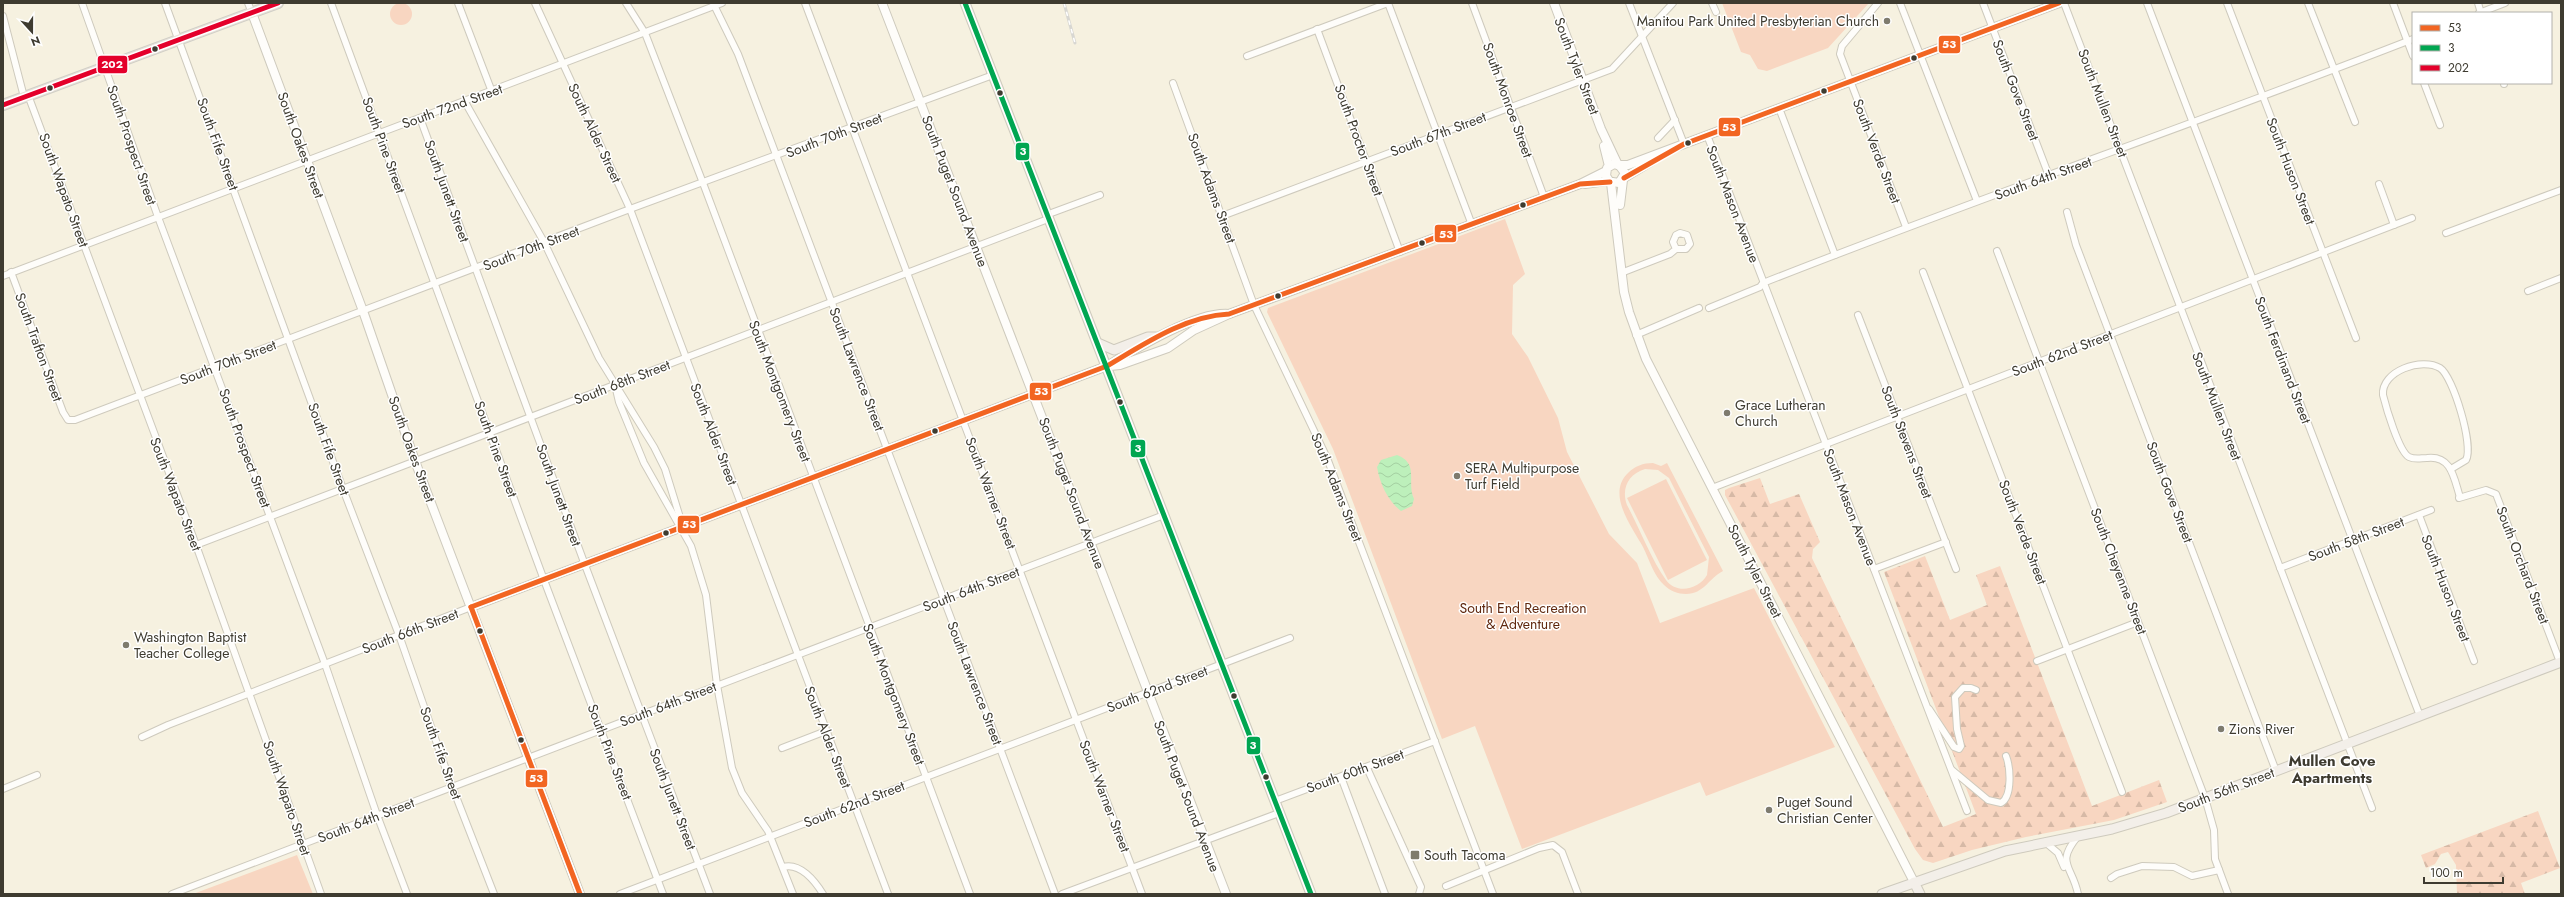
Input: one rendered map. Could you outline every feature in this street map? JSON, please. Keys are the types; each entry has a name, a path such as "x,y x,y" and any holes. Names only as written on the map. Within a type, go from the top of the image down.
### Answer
{"main road":[{"path":"3,105 179,40 250,8 278,3"},
{"path":"965,3 1311,894"},
{"path":"1098,343 1114,350 1148,337 1156,337"},
{"name":"South 56th Street","path":"1882,894 2000,853 2140,821 2205,798 2560,662"},
{"name":"South Tyler Street","path":"1914,882 1920,894"}],"street":[{"name":"South Prospect Street","path":"82,3 158,217 325,664 377,815 407,894"},
{"name":"South Fife Street","path":"165,3 343,489 399,635 452,787 494,894"},
{"name":"South Pine Street","path":"331,3 544,580 663,894"},
{"path":"458,3 492,92"},
{"name":"South Alder Street","path":"535,3 630,209 888,894"},
{"name":"South Montgomery Street","path":"626,3 645,33 703,183 970,894"},
{"name":"South 72nd Street","path":"3,276 307,160 492,92 645,33 714,4 722,3"},
{"name":"South Warner Street","path":"805,3 1142,894"},
{"name":"South Puget Sound Avenue","path":"882,3 1226,894"},
{"path":"1246,56 1388,3 1472,225"},
{"name":"South Monroe Street","path":"1472,3 1544,197"},
{"name":"South Tyler Street","path":"1554,3 1601,129 1619,165"},
{"name":"South Mason Avenue","path":"1629,3 1684,144"},
{"name":"South 67th Street","path":"1222,216 1614,67 1673,3"},
{"path":"1712,3 1716,12"},
{"name":"South Verde Street","path":"1878,3 1842,46 1840,52 1850,82 1906,227"},
{"path":"1900,3 1922,56 1977,201"},
{"name":"South Gove Street","path":"1982,3 2049,176"},
{"path":"1684,144 1617,183 1611,182 1607,178 1608,169 1619,165 1628,165 1779,108 1922,56 2059,3"},
{"name":"South Mullen Street","path":"2064,3 2372,808"},
{"name":"South Ferdinand Street","path":"2147,3 2252,281 2420,716"},
{"name":"South Huson Street","path":"2227,3 2356,338"},
{"path":"2308,3 2356,122"},
{"path":"2393,3 2410,40 2412,51"},
{"path":"2483,12 2504,3"},
{"name":"South Lawrence Street","path":"714,4 738,54 1055,894"},
{"name":"South Oakes Street","path":"250,8 363,311 415,462 580,894"},
{"name":"South Wapato Street","path":"3,16 26,96 84,245 139,396 196,545 287,795 302,845 321,894"},
{"name":"South Proctor Street","path":"1317,29 1400,252"},
{"name":"South 64th Street","path":"1709,308 1760,287 1763,283 1906,227 2121,150 2333,68 2410,40"},
{"name":"South 70th Street","path":"68,420 75,420 476,269 630,209 993,75"},
{"name":"South Adams Street","path":"1173,83 1254,305 1327,458 1493,894"},
{"path":"2424,84 2440,125"},
{"path":"465,102 544,242 577,308 599,358 651,442 665,469 706,595 717,685 733,770 742,793 770,836 793,894"},
{"path":"1779,108 1835,255"},
{"name":"South Junett Street","path":"420,118 585,565 710,894"},
{"path":"1658,138 1674,120"},
{"name":"South Tyler Street","path":"1601,129 1608,169"},
{"name":"South Mason Avenue","path":"1707,135 1967,811"},
{"path":"1619,165 1624,171 1623,179"},
{"name":"South 66th Street","path":"1107,366 1120,365 1168,348 1194,330 1229,314 1400,252 1580,184 1608,169"},
{"name":"South Tyler Street","path":"1623,179 1620,190 1619,238 1621,273 1629,312 1636,335 1654,375 1914,882"},
{"name":"South Tyler Street","path":"1611,182 1619,238"},
{"name":"South 66th Street","path":"1580,184 1611,182"},
{"path":"2379,184 2394,225"},
{"path":"2446,233 2561,190"},
{"name":"South 68th Street","path":"196,545 977,246 1100,195"},
{"name":"South Gove Street","path":"2067,212 2076,245 2276,771"},
{"name":"South 62nd Street","path":"1712,488 2412,218"},
{"path":"1621,273 1670,254 1676,249"},
{"name":"South Cheyenne Street","path":"1997,250 2212,816 2214,855 2228,894"},
{"name":"South Trafton Street","path":"11,272 63,412 68,420"},
{"name":"South Verde Street","path":"1923,272 2122,792"},
{"path":"2528,291 2561,278"},
{"path":"1636,335 1699,308"},
{"name":"South 66th Street","path":"142,737 399,635 741,507 1107,366 1156,337 1217,313 1229,314"},
{"name":"South Stevens Street","path":"1858,315 1956,569"},
{"path":"2424,364 2437,366 2445,372 2466,428 2469,442 2466,460 2451,469 2441,458 2413,458 2404,452 2383,395 2383,386 2392,375 2424,364"},
{"path":"615,385 619,402 644,463 657,489 683,528"},
{"name":"South Orchard Street","path":"2451,469 2460,498 2486,490 2494,492 2498,498 2560,662"},
{"name":"South 58th Street","path":"2280,568 2431,510"},
{"name":"South 64th Street","path":"172,894 1164,515"},
{"name":"South Huson Street","path":"2419,515 2474,662"},
{"path":"1874,569 1946,542"},
{"path":"2037,661 2138,622"},
{"name":"South 62nd Street","path":"620,894 1290,638"},
{"path":"1926,706 1939,721 1955,748 1959,749 1961,744 1957,730 1955,697 1963,688 1971,688 1976,690"},
{"path":"782,748 826,731"},
{"name":"South 60th Street","path":"1275,801 1367,768 1435,741"},
{"path":"1951,769 1988,800 2000,803 2005,800 2008,791 2009,769 2006,756"},
{"path":"1367,768 1421,887 1419,894"},
{"path":"3,789 37,775"},
{"path":"1341,777 1385,894"},
{"path":"1062,894 1279,812"},
{"path":"2078,836 2068,848 2065,857 2078,894"},
{"path":"2045,842 2058,853 2075,894"},
{"path":"1446,886 1544,846 1558,847 1565,859 1578,894"},
{"path":"783,867 790,866 807,874 822,894"},
{"path":"2111,878 2117,874 2142,866 2172,867 2192,876 2219,870"}],"green space":[{"path":"401,3 409,6 412,14 409,22 401,25 393,22 390,14 393,6"},
{"path":"1722,3 1869,3 1828,48 1767,71 1758,69 1750,55 1741,52"},
{"name":"South End Recreation & Adventure","path":"1505,219 1525,274 1513,285 1512,334 1528,357 1558,418 1567,452 1609,534 1637,563 1660,623 1754,588 1835,747 1706,796 1700,782 1522,849 1475,726 1442,739 1333,449 1267,312 1268,308"},
{"path":"1649,463 1661,466 1667,463 1723,571 1702,589 1692,593 1683,594 1674,592 1660,581 1623,510 1620,500 1622,481 1633,468","holes":["1645,469 1658,470 1669,478 1709,557 1707,575 1699,584 1693,587 1682,589 1676,588 1666,580 1651,554 1625,499 1627,483 1634,474"]},
{"path":"1760,478 1770,504 1799,494 1820,542 1813,549 1812,558 1943,827 1976,814 1884,572 1925,556 1950,620 1987,605 1976,575 2000,566 2092,806 2159,780 2167,802 2114,820 2026,837 1972,850 1933,863 1923,860 1915,849 1725,495 1725,490 1729,488"},
{"path":"1666,479 1707,560 1668,580 1627,498"},
{"path":"2538,811 2560,868 2521,883 2525,894 2457,894 2456,865 2448,852 2441,854 2435,864 2426,868 2421,855"},
{"path":"297,855 313,894 193,894"}],"water":[{"path":"1397,455 1408,463 1410,468 1411,486 1414,499 1412,506 1401,511 1396,507 1385,492 1377,467 1381,460"}],"railway":[{"path":"1064,3 1075,43"}],"transit line":[{"name":"202","path":"3,105 278,3"},
{"name":"3","path":"965,3 1311,894"},
{"name":"53","path":"1624,178 1684,144 2059,3"},
{"name":"53","path":"471,607 1107,366 1165,332 1197,320 1229,314 1580,184 1610,182"},
{"name":"53","path":"471,607 580,894"}],"place":[{"name":"Manitou Park United Presbyterian Church","path":"1887,21"},
{"name":"Grace Lutheran Church","path":"1727,413"},
{"name":"SERA Multipurpose Turf Field","path":"1457,476"},
{"name":"Washington Baptist Teacher College","path":"126,645"},
{"name":"Zions River","path":"2221,729"},
{"name":"Puget Sound Christian Center","path":"1769,810"},
{"name":"South Tacoma","path":"1415,855"}],"district":[{"name":"Mullen Cove Apartments","path":"2332,770"}]}
